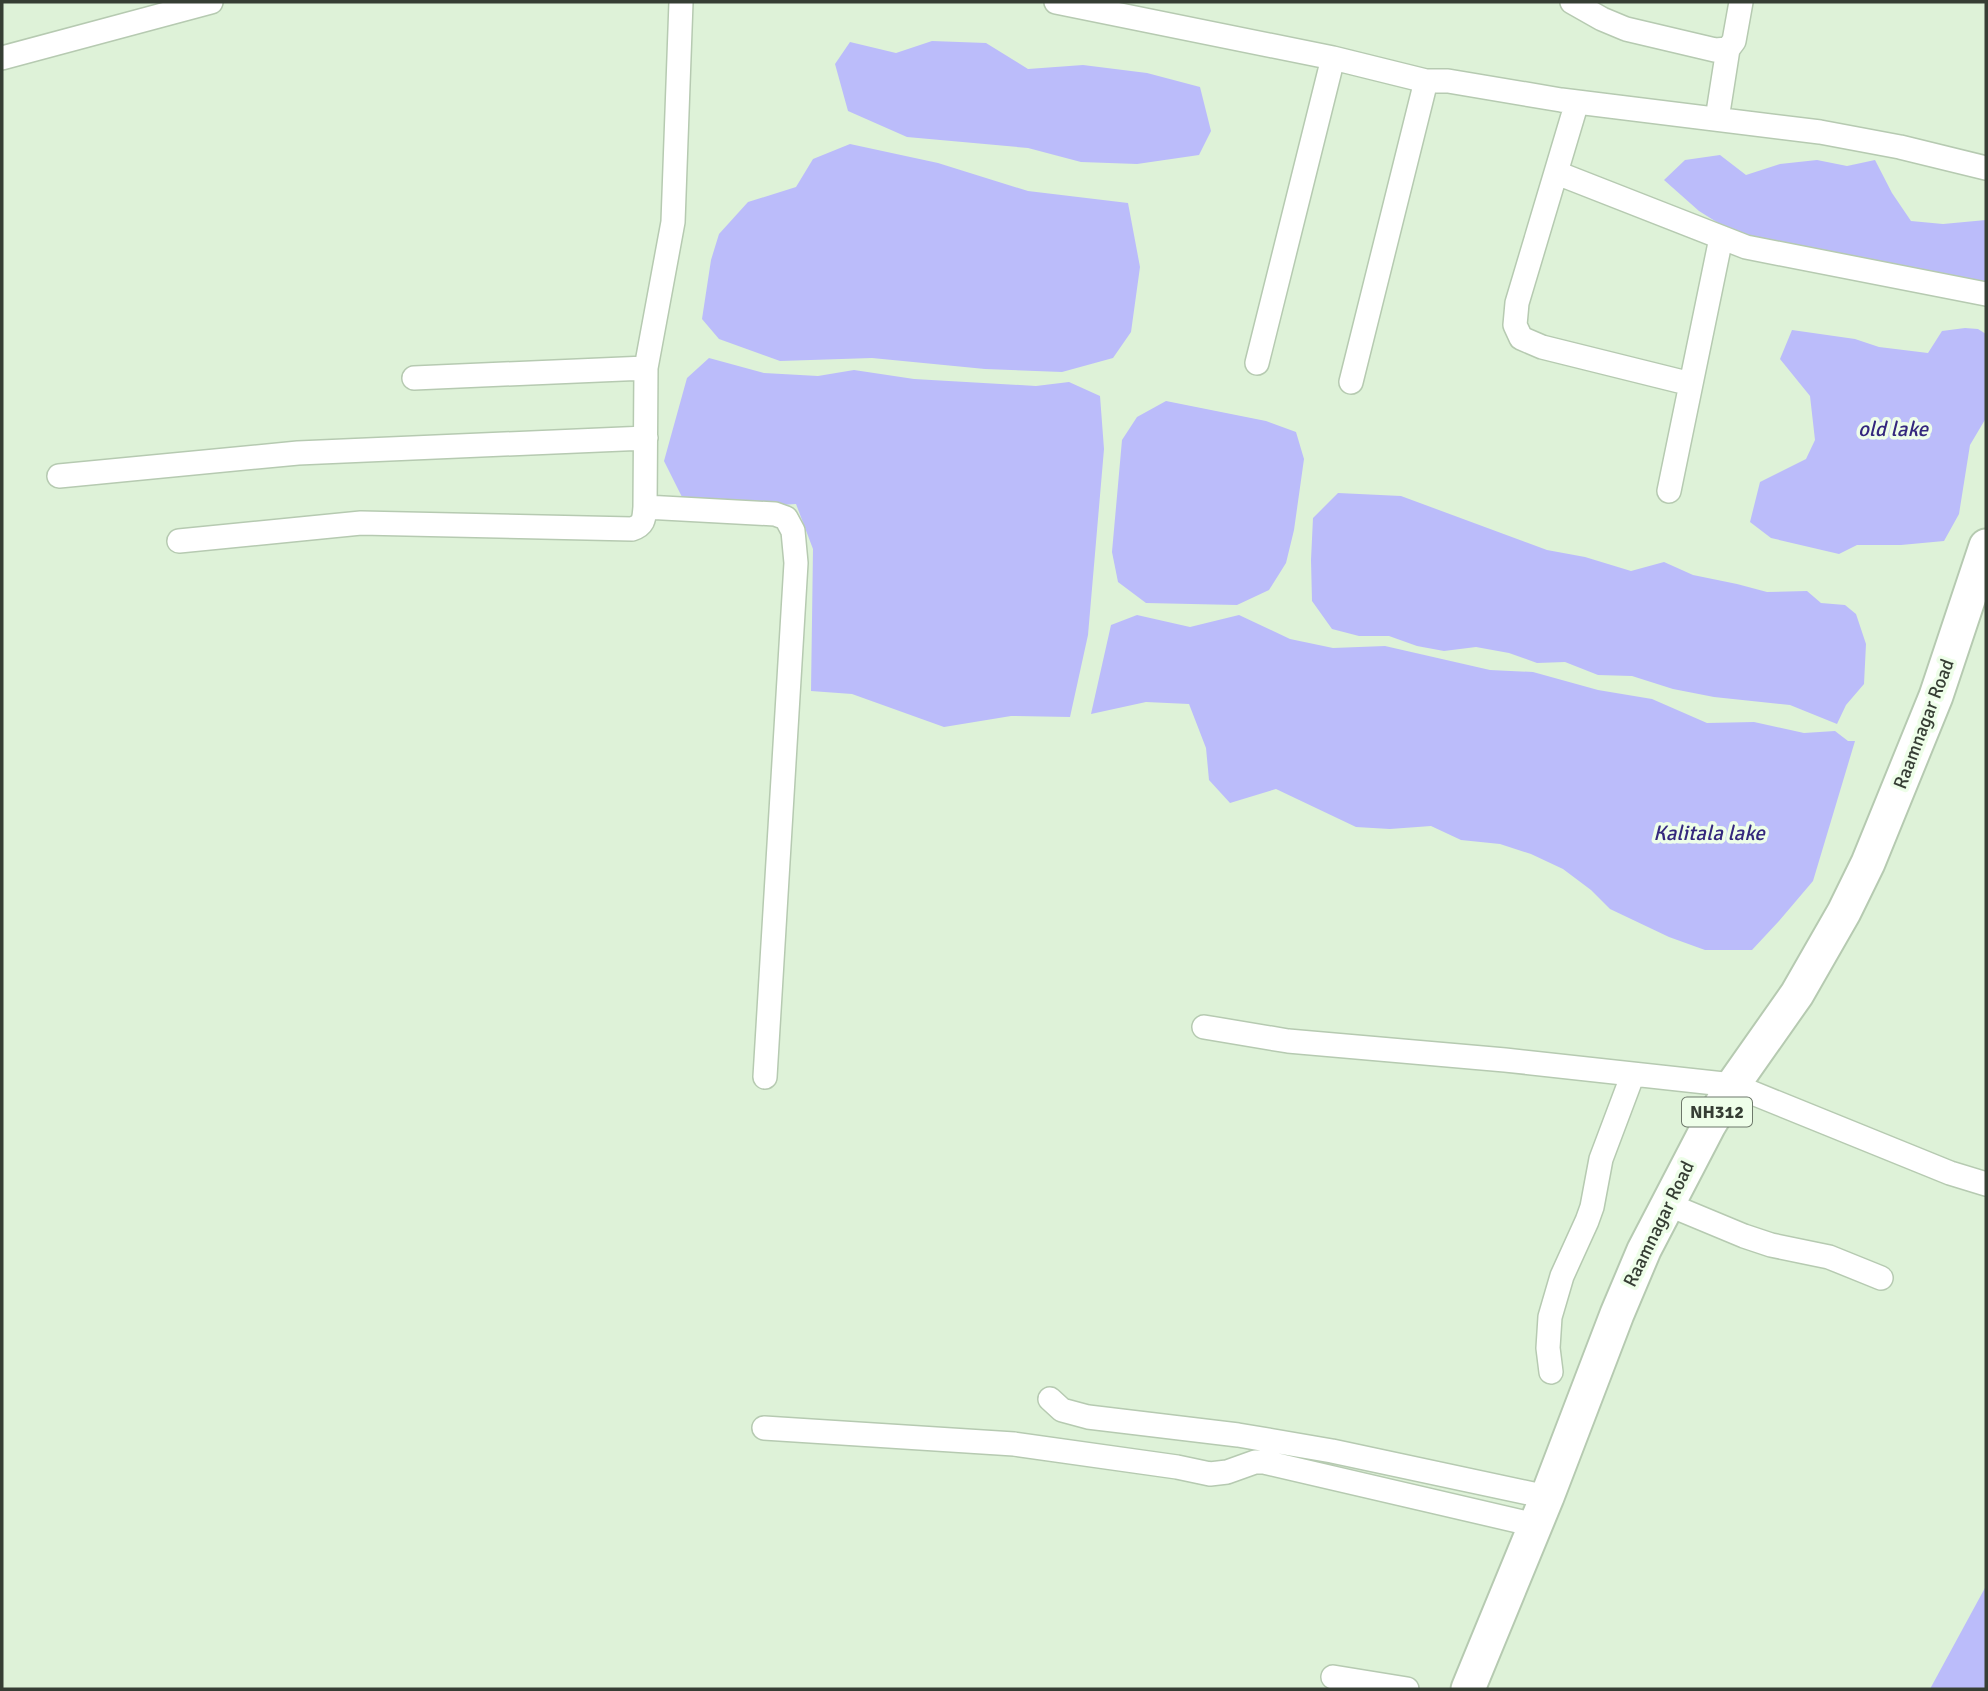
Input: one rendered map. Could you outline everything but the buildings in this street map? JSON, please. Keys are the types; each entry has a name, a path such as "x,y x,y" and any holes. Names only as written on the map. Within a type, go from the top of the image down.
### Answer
{"highway":[{"name":"Raamnagar Road","path":"1468,1689 1644,1250 1692,1155 1733,1085 1797,994 1844,912 1868,863 1936,696 1986,546"}],"street":[{"path":"2,58 211,2"},
{"path":"179,541 361,523 632,530 639,527 643,522 645,507 646,368 673,222 681,2"},
{"path":"1056,2 1333,58 1426,81 1448,81 1577,102 1857,138 1986,168"},
{"path":"1572,2 1626,29 1715,50 1728,49"},
{"path":"1717,119 1728,49 1734,41 1741,2"},
{"path":"1257,363 1333,58"},
{"path":"1351,383 1426,81"},
{"path":"1577,102 1517,303 1515,325 1521,338 1542,347 1691,384"},
{"path":"1557,173 1746,247 1986,294"},
{"path":"1668,491 1721,237"},
{"path":"414,378 646,368"},
{"path":"59,476 298,453 646,438"},
{"path":"645,507 775,514 786,518 793,531 796,563 765,1077"},
{"path":"1204,1027 1288,1041 1505,1060 1733,1085 1950,1173 1986,1184"},
{"path":"1551,1373 1548,1348 1550,1317 1562,1276 1587,1222 1601,1159 1633,1074"},
{"path":"1667,1204 1744,1236 1829,1257 1881,1278"},
{"path":"1050,1399 1062,1410 1088,1417 1238,1435 1332,1451 1541,1511"},
{"path":"764,1428 1014,1444 1210,1474 1264,1462 1541,1511"},
{"path":"1333,1677 1407,1689"}],"water":[{"path":"932,41 986,43 1028,69 1083,65 1147,73 1200,87 1211,131 1199,155 1137,164 1081,162 1028,148 907,137 848,111 835,64 850,42 896,53"},
{"path":"850,144 938,163 1028,191 1128,203 1140,267 1131,332 1113,358 1062,372 985,369 872,358 780,361 719,339 702,319 711,260 719,234 748,202 796,187 813,159"},
{"path":"1720,155 1746,175 1780,164 1817,160 1847,166 1875,160 1892,193 1911,221 1943,224 1986,220 1986,285 1747,241 1699,211 1664,180 1685,160"},
{"name":"old lake","path":"1978,329 1986,334 1986,418 1970,445 1959,514 1944,541 1857,545 1839,554 1771,538 1750,522 1760,482 1806,459 1815,440 1810,396 1780,359 1792,330 1855,339 1879,347 1928,353 1942,331"},
{"path":"709,358 764,373 818,376 854,370 914,379 1036,386 1069,382 1100,396 1104,449 1088,635 1070,717 1011,716 944,727 852,694 811,691 813,549 796,504 738,508 686,505 664,461 687,378"},
{"path":"1166,401 1266,421 1296,432 1304,459 1294,530 1286,563 1269,590 1237,605 1146,603 1118,582 1112,552 1122,440 1137,417"},
{"path":"1338,493 1401,496 1547,550 1585,557 1631,571 1664,562 1693,575 1767,592 1807,591 1821,603 1845,605 1856,614 1866,644 1864,684 1846,705 1837,724 1790,705 1714,697 1673,689 1632,676 1598,675 1565,662 1537,663 1509,653 1476,647 1444,651 1417,646 1389,636 1359,636 1332,629 1312,601 1311,560 1313,518"},
{"name":"Kalitala lake","path":"1137,615 1190,627 1239,615 1290,639 1333,648 1385,646 1490,670 1533,672 1598,690 1652,699 1707,723 1754,722 1804,733 1835,731 1848,741 1855,741 1813,881 1752,950 1705,950 1669,937 1610,909 1591,890 1563,869 1531,854 1500,844 1461,840 1431,826 1390,829 1356,827 1276,789 1230,803 1209,780 1206,748 1189,704 1146,702 1091,714 1111,625"},
{"path":"1986,1586 1986,1689 1930,1689"}]}
